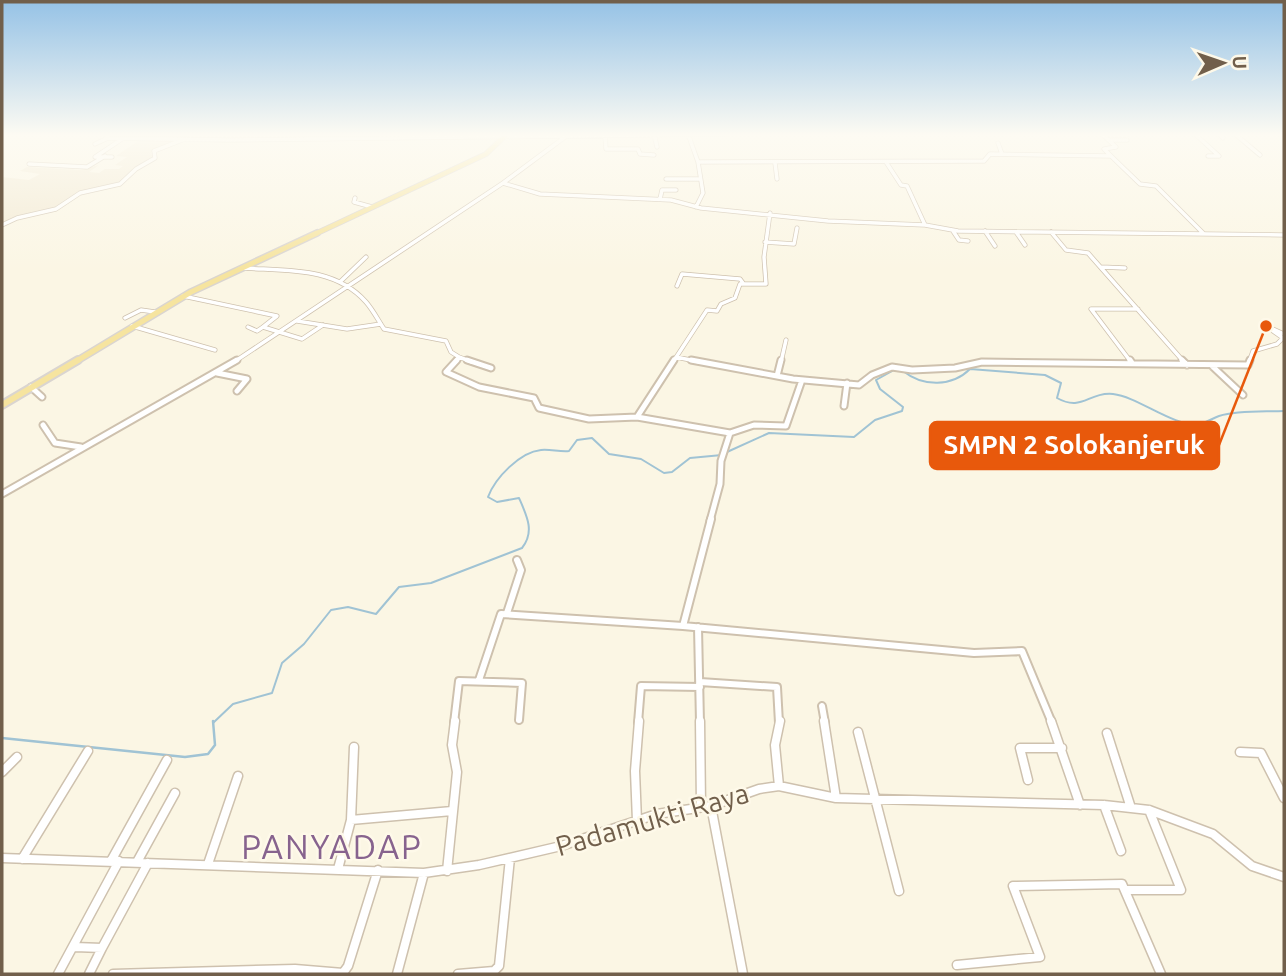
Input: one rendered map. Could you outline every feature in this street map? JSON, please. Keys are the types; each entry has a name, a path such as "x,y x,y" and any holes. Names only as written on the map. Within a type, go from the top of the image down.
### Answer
{"main road":[{"path":"2,405 183,296 431,180"}],"street":[{"path":"2,225 17,218 56,209 79,192 125,180"},
{"path":"2,494 81,447 218,373 508,180"},
{"path":"666,180 681,180"},
{"path":"696,207 703,193 698,180"},
{"path":"897,180 901,185 907,186 925,225"},
{"path":"1135,180 1140,184 1156,186 1205,234"},
{"path":"503,183 540,194 660,199 696,207 828,220 925,225 953,231 1284,235"},
{"path":"660,199 662,190 676,190"},
{"path":"630,205 631,197"},
{"path":"355,198 357,199 354,202 372,207"},
{"path":"637,417 707,310 717,311 721,303 735,298 739,284 766,283 765,242 770,213"},
{"path":"765,242 794,244 797,228"},
{"path":"953,231 958,240 968,241"},
{"path":"985,231 995,246"},
{"path":"1016,232 1025,245"},
{"path":"1051,232 1066,250 1086,252 1187,365"},
{"path":"341,281 366,257"},
{"path":"1101,267 1125,268"},
{"path":"242,268 318,272 341,281 340,284 349,287 365,300 381,324 397,333 442,338 451,352 459,357 491,368"},
{"path":"677,286 682,274 740,279 743,283"},
{"path":"183,296 276,316 257,331 248,327"},
{"path":"1132,363 1091,309 1138,309"},
{"path":"125,318 138,311 155,312"},
{"path":"297,321 346,329 381,324"},
{"path":"263,327 303,339 323,325"},
{"path":"132,326 215,350"},
{"path":"676,357 802,380 862,385 872,375 892,366 912,370 955,369 976,362 1016,361 1187,365 1251,363 1253,351 1277,344 1283,338 1266,326 1284,334"},
{"path":"777,376 786,340"},
{"path":"459,357 446,371 468,386 534,398 538,401 539,408 561,415 599,419 637,417 730,433 750,426 786,426 802,380"},
{"path":"1211,365 1243,396"},
{"path":"218,373 247,379 237,391"},
{"path":"844,406 848,383"},
{"path":"31,387 43,397"},
{"path":"43,425 55,443 81,447"},
{"path":"683,626 720,484 721,461 727,450 730,433"},
{"path":"507,613 521,570 517,560"},
{"path":"479,680 499,616 507,613 698,627 974,653 1019,650 1024,653 1062,748 1080,804"},
{"path":"698,627 706,806 743,974"},
{"path":"447,869 457,772 452,745 459,682 479,680 523,683 519,720"},
{"path":"636,818 641,686 700,684 777,687 780,719 775,746 779,786"},
{"path":"822,706 836,793"},
{"path":"858,732 899,891"},
{"path":"1107,733 1131,808"},
{"path":"338,869 351,820 354,747"},
{"path":"1028,780 1020,748 1062,748"},
{"path":"22,859 88,751"},
{"path":"1240,752 1261,753 1284,798"},
{"path":"2,772 17,757"},
{"path":"58,974 75,947 167,760"},
{"path":"208,863 238,776"},
{"name":"Padamukti Raya","path":"2,858 208,863 424,873 510,858 585,839 636,818 706,806 759,789 779,786 876,798 1104,805 1149,810 1213,834 1252,866 1284,877"},
{"path":"137,862 176,793"},
{"path":"1104,805 1121,851"},
{"path":"1126,890 1181,890 1149,810"},
{"path":"351,820 452,811"},
{"path":"458,974 497,972 510,858"},
{"path":"89,974 148,863"},
{"path":"113,974 345,972 378,870"},
{"path":"397,974 424,873"},
{"path":"957,965 1040,957 1013,886 1122,884 1161,974"},
{"path":"75,947 103,948"}],"shaded area":[{"path":"2,180 124,180 79,192 55,208 2,224"}],"waterway":[{"path":"903,371 919,380 937,383 955,379 970,369 1045,375 1061,383 1057,398 1066,402 1079,402 1113,394 1134,400 1167,417 1189,424 1235,413 1284,411"},
{"path":"727,452 769,433 854,437 875,420 902,411 903,407 880,389 876,380 894,370"},
{"path":"213,723 233,704 272,693 282,663 304,644 331,610 348,607 376,614 399,587 431,583 522,548 529,530 519,498 497,502 488,497 502,474 525,456 541,450 569,451 577,440 592,438 609,454 641,459 664,473 672,472 690,458 722,455"},
{"path":"2,738 185,757 208,754 215,745 213,723"}],"place":[{"name":"SMPN 2 Solokanjeruk","path":"1266,326"}],"district":[{"name":"PANYADAP","path":"332,846"}]}
